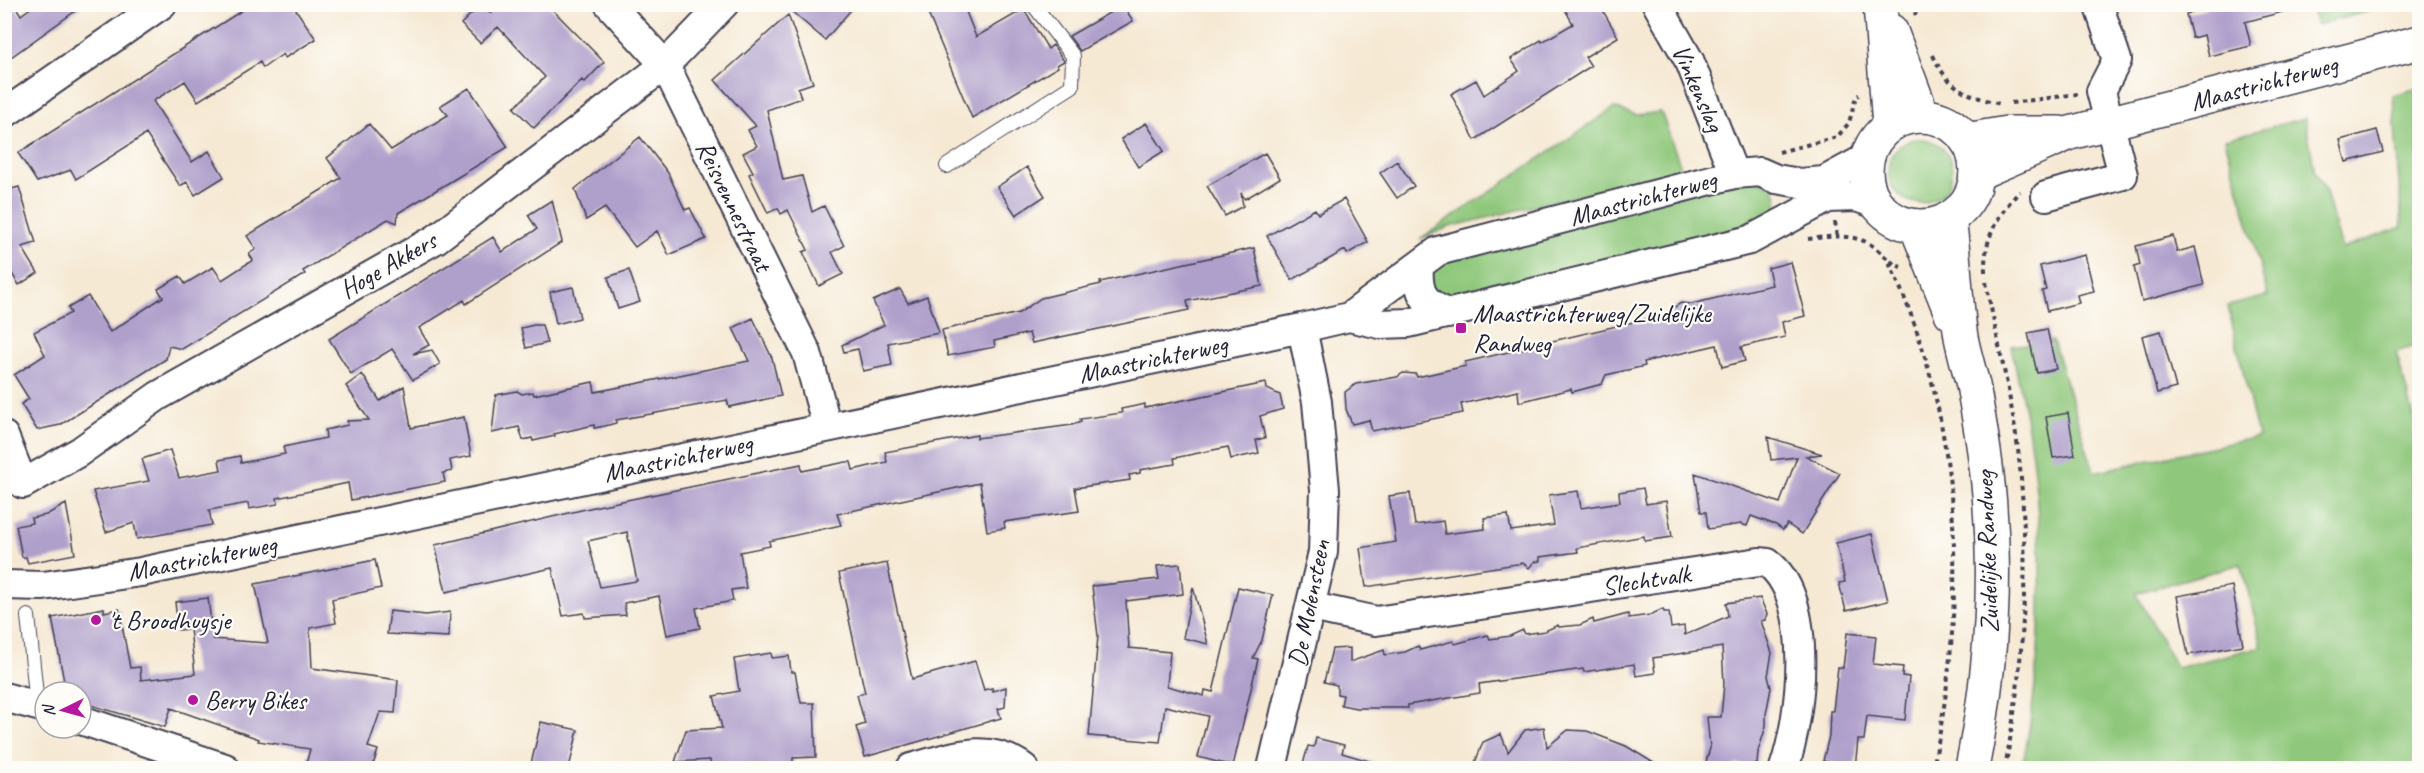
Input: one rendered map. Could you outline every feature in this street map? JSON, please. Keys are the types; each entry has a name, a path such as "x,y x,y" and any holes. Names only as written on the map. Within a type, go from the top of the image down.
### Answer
{"main road":[{"path":"1881,4 1923,116"},
{"path":"1881,4 1889,126"},
{"name":"Maastrichterweg","path":"1976,174 2070,133 2420,42"},
{"path":"1923,116 1940,119 1955,128 1966,140 1974,155 1976,174 1972,192 1963,208 1948,219 1931,226 1900,223 1876,204 1869,189 1866,173 1868,157 1876,139 1889,126 1906,118 1923,116"},
{"name":"Maastrichterweg","path":"1966,140 2007,133 2070,133"},
{"name":"Zuidelijke Randweg","path":"1948,219 1955,258 1961,336 1981,435 1992,545 1993,606 1984,709 1972,768"},
{"name":"Zuidelijke Randweg","path":"1916,226 1961,336"}],"street":[{"path":"4,114 162,4"},
{"name":"Reisvennestraat","path":"609,4 665,65 807,353 827,427"},
{"name":"Hoge Akkers","path":"4,436 23,484 79,452 158,396 436,239 665,65 724,4"},
{"name":"Vinkenslag","path":"1657,4 1690,62 1734,174"},
{"path":"2033,193 2123,174 2101,91 2117,60 2098,4"},
{"name":"Maastrichterweg","path":"4,585 43,586 141,572 1302,328 1349,317 1438,251 1734,174 1760,172 1776,179 1800,183 1824,181 1868,157"},
{"path":"1776,179 1784,193 1785,221"},
{"name":"Maastrichterweg","path":"1349,317 1380,324 1409,323 1750,240 1828,198 1856,197 1876,204"},
{"path":"1419,265 1420,291 1431,306 1448,314"},
{"name":"De Molensteen","path":"1272,768 1312,607 1323,552 1325,490 1317,402 1302,328"},
{"name":"Slechtvalk","path":"1312,607 1376,621 1759,562 1768,563 1784,582 1793,604 1798,638 1800,672 1796,717 1784,768"},
{"path":"4,697 33,705"},
{"path":"93,724 225,768"},
{"path":"911,768 984,751 1005,757 1024,768"}],"lane":[{"path":"947,166 1072,86 1073,56 1032,4"},
{"path":"28,616 37,680"}],"path":[{"path":"1940,74 1967,94 2000,104"},
{"path":"1984,252 1991,228 2005,207 2033,193"},
{"path":"1889,263 1926,354 1939,415 1951,498 1955,578 1954,610 1945,702 1933,768"}],"green space":[{"path":"2310,4 2392,5 2317,25"},
{"path":"2419,88 2419,345 2396,352 2419,435 2419,768 2022,768 2035,686 2040,560 2029,435 2011,346 2053,341 2094,472 2258,437 2228,306 2268,296 2225,139 2305,118 2315,172 2325,189 2342,249 2402,227 2393,95","holes":["2241,564 2262,646 2177,668 2136,593"]},
{"path":"1614,108 1636,115 1661,112 1682,170 1449,227 1420,239"},
{"path":"1914,139 1926,139 1943,148 1950,159 1952,171 1950,183 1943,194 1926,203 1914,203 1902,198 1893,189 1888,177 1888,165 1893,153 1902,144"},
{"path":"1744,178 1772,185 1778,204 1769,222 1455,305 1427,290 1430,263"}],"building":[{"path":"4,4 14,4 21,15 36,4 85,4 4,62"},
{"path":"252,4 292,4 316,39 285,58 283,54 263,68 260,62 198,101 185,81 153,101 192,162 209,151 224,177 195,195 187,182 180,186 146,134 76,179 71,170 37,182 18,153"},
{"path":"481,4 490,13 499,4 547,4 604,62 584,83 582,80 534,128 514,108 545,77 498,27 480,43 461,24"},
{"path":"783,4 856,4 825,40"},
{"path":"924,4 963,4 976,37 1024,9 1048,49 1053,45 1064,61 1057,65 1058,67 972,118"},
{"path":"1562,4 1599,4 1618,37 1585,57 1591,66 1475,140 1451,94 1476,80 1484,95 1519,71 1511,59 1573,24"},
{"path":"2204,4 2286,4 2286,11 2245,22 2251,46 2209,56 2204,35 2192,38 2186,14 2206,9"},
{"path":"1123,5 1133,21 1080,51 1069,36"},
{"path":"788,15 813,83 798,88 801,98 767,110 783,180 802,176 812,212 824,206 844,246 832,252 843,274 819,286 803,252 808,250 788,210 781,214 778,208 768,213 749,174 753,172 743,153 757,146 748,130 756,126 715,80"},
{"path":"469,88 508,147 398,213 397,223 388,219 303,271 305,274 182,349 169,346 166,359 60,425 37,430 21,404 29,399 14,375 45,355 34,332 71,313 68,308 88,296 110,332 163,297 158,289 180,276 185,284 213,267 222,280 253,260 249,254 256,249 247,236 341,178 327,158 369,124 391,150 448,115 440,106"},
{"path":"1146,123 1164,151 1138,167 1121,139"},
{"path":"2377,130 2383,152 2346,162 2340,140"},
{"path":"640,137 668,173 685,210 690,208 706,239 669,255 657,231 635,247 605,208 586,220 575,189"},
{"path":"1265,153 1280,178 1245,199 1241,193 1243,206 1225,216 1207,186"},
{"path":"1397,161 1414,186 1397,198 1380,173"},
{"path":"1027,167 1045,196 1016,215 997,187"},
{"path":"19,187 36,243 22,247 38,273 19,285 4,261 4,191"},
{"path":"1344,199 1368,242 1347,254 1345,250 1292,280 1267,236 1315,209 1318,214"},
{"path":"552,200 562,242 466,304 464,300 419,328 429,345 413,354 432,350 440,364 413,380 392,349 351,374 329,339 493,237 502,252 537,229 528,215"},
{"path":"2173,236 2177,252 2195,247 2204,285 2142,301 2134,267 2140,265 2136,246"},
{"path":"1254,248 1262,286 1187,301 1189,310 1032,343 1029,333 994,341 995,347 948,356 942,330 1019,313 1041,298 1101,284 1100,282"},
{"path":"2085,255 2094,291 2077,295 2079,303 2047,311 2042,291 2046,290 2040,266"},
{"path":"1791,262 1805,316 1782,322 1785,337 1741,347 1745,361 1722,367 1717,345 1644,362 1645,366 1606,375 1602,384 1572,392 1571,389 1519,402 1518,391 1461,404 1463,413 1372,431 1369,420 1352,424 1346,409 1345,392 1356,384 1397,377 1403,373 1416,374 1417,377 1466,366 1465,362 1530,347 1534,342 1540,344 1672,313 1671,309 1681,303 1691,304 1772,285 1768,268"},
{"path":"629,270 640,302 618,309 608,277"},
{"path":"573,287 580,318 556,324 550,292"},
{"path":"900,289 908,303 927,296 939,333 888,343 892,365 863,371 858,349 844,352 842,345 884,325 873,301"},
{"path":"753,318 772,358 781,396 729,407 727,400 616,420 616,423 605,426 594,428 594,425 533,441 532,438 523,440 519,427 492,433 496,395 517,391 522,394 533,392 534,395 593,382 595,392 749,361 733,328"},
{"path":"542,325 547,343 526,348 521,328"},
{"path":"2047,329 2056,369 2037,373 2028,333"},
{"path":"2161,331 2176,388 2157,393 2142,336"},
{"path":"362,374 380,401 404,386 411,428 464,417 471,456 450,460 452,471 443,473 445,482 351,500 348,483 277,498 278,504 249,509 248,503 209,510 212,525 137,539 134,523 106,532 93,491 149,481 142,459 170,450 179,478 221,470 219,460 240,456 241,463 285,454 283,447 326,438 325,430 348,425 347,421 369,420 346,386"},
{"path":"1266,383 1267,389 1280,395 1283,409 1260,416 1265,438 1256,440 1259,453 1231,459 1228,447 1174,458 1175,464 1140,470 1140,473 1129,475 1130,480 1075,488 1079,511 1004,522 1005,528 987,531 980,483 837,514 841,525 769,541 770,546 740,552 746,588 731,590 733,601 696,608 700,628 667,635 659,596 624,603 626,615 585,618 584,613 563,616 552,568 446,592 435,545 598,506 801,464 802,471 851,462 853,470 887,462 885,452 977,435 977,438 1072,425 1081,422 1080,419 1122,413 1121,409 1145,404 1145,408","holes":["627,532 637,581 600,587 588,541"]},
{"path":"2068,413 2075,455 2053,458 2046,417"},
{"path":"1768,437 1822,454 1806,456 1840,473 1802,534 1787,524 1783,530 1751,516 1747,526 1741,524 1708,529 1706,512 1701,512 1695,473 1780,503 1797,457 1771,460"},
{"path":"1643,488 1646,504 1666,501 1672,537 1645,541 1644,536 1577,548 1578,552 1540,557 1540,561 1534,562 1529,568 1523,563 1366,587 1360,548 1396,542 1389,496 1410,493 1415,525 1443,521 1445,534 1485,529 1484,518 1508,515 1511,531 1554,525 1549,495 1578,491 1581,508 1620,502 1619,492"},
{"path":"66,504 75,554 28,563 26,557 22,557 16,526 32,523 31,518 46,515"},
{"path":"1872,534 1888,601 1846,611 1839,583 1845,582 1836,543"},
{"path":"375,560 381,588 332,599 336,623 310,628 312,668 398,680 395,713 380,712 368,747 378,750 372,768 305,768 310,749 258,741 259,739 171,708 165,727 93,706 93,680 64,680 52,618 104,608 104,612 119,609 130,668 140,667 141,680 195,674 190,629 178,630 175,602 208,598 213,639 268,643 255,584"},
{"path":"887,563 912,679 975,661 984,690 992,688 993,691 1006,687 1005,707 998,709 1001,718 865,757 856,727 865,724 857,695 865,693 839,573"},
{"path":"1180,564 1183,594 1126,601 1129,648 1170,652 1167,686 1204,696 1205,690 1213,692 1238,587 1273,595 1262,640 1253,658 1258,659 1233,766 1198,757 1208,716 1165,706 1160,742 1089,736 1098,636 1092,586 1159,579 1157,566"},
{"path":"2232,586 2243,645 2188,655 2177,596"},
{"path":"1193,587 1208,644 1183,638"},
{"path":"1760,598 1767,614 1765,620 1761,621 1772,653 1768,676 1771,688 1766,726 1758,752 1757,765 1753,764 1752,768 1736,764 1735,768 1716,768 1706,762 1710,748 1707,717 1721,717 1724,684 1722,647 1653,658 1655,673 1636,676 1634,664 1584,672 1583,669 1479,684 1480,693 1408,705 1408,708 1356,708 1341,705 1343,695 1337,694 1337,685 1324,682 1332,649 1350,648 1350,662 1384,650 1385,655 1405,652 1418,646 1420,650 1488,635 1490,639 1510,636 1523,630 1525,634 1545,631 1558,625 1559,627 1580,625 1593,619 1594,623 1628,614 1629,618 1650,615 1663,609 1664,612 1669,612 1671,628 1684,626 1685,635 1728,616 1726,603"},
{"path":"390,611 426,615 450,612 449,637 387,634"},
{"path":"1847,633 1876,636 1873,664 1903,667 1902,676 1909,677 1905,720 1867,716 1864,740 1858,740 1855,768 1823,761 1829,736 1830,711 1833,711 1838,667 1843,668"},
{"path":"771,653 772,658 789,656 791,672 795,672 801,703 814,703 816,757 793,758 793,768 711,768 710,760 675,762 686,730 722,728 714,696 739,691 734,659"},
{"path":"541,722 578,730 569,768 530,768"},
{"path":"1544,727 1547,747 1568,730 1587,731 1626,746 1662,768 1473,768 1483,742 1501,734 1508,752 1525,730"},
{"path":"1316,738 1344,745 1342,753 1376,763 1376,768 1302,768 1308,746 1314,747"}],"place":[{"name":"Maastrichterweg/Zuidelijke Randweg","path":"1461,328"},
{"name":"'t Broodhuysje","path":"96,620"},
{"name":"Berry Bikes","path":"193,700"}]}
